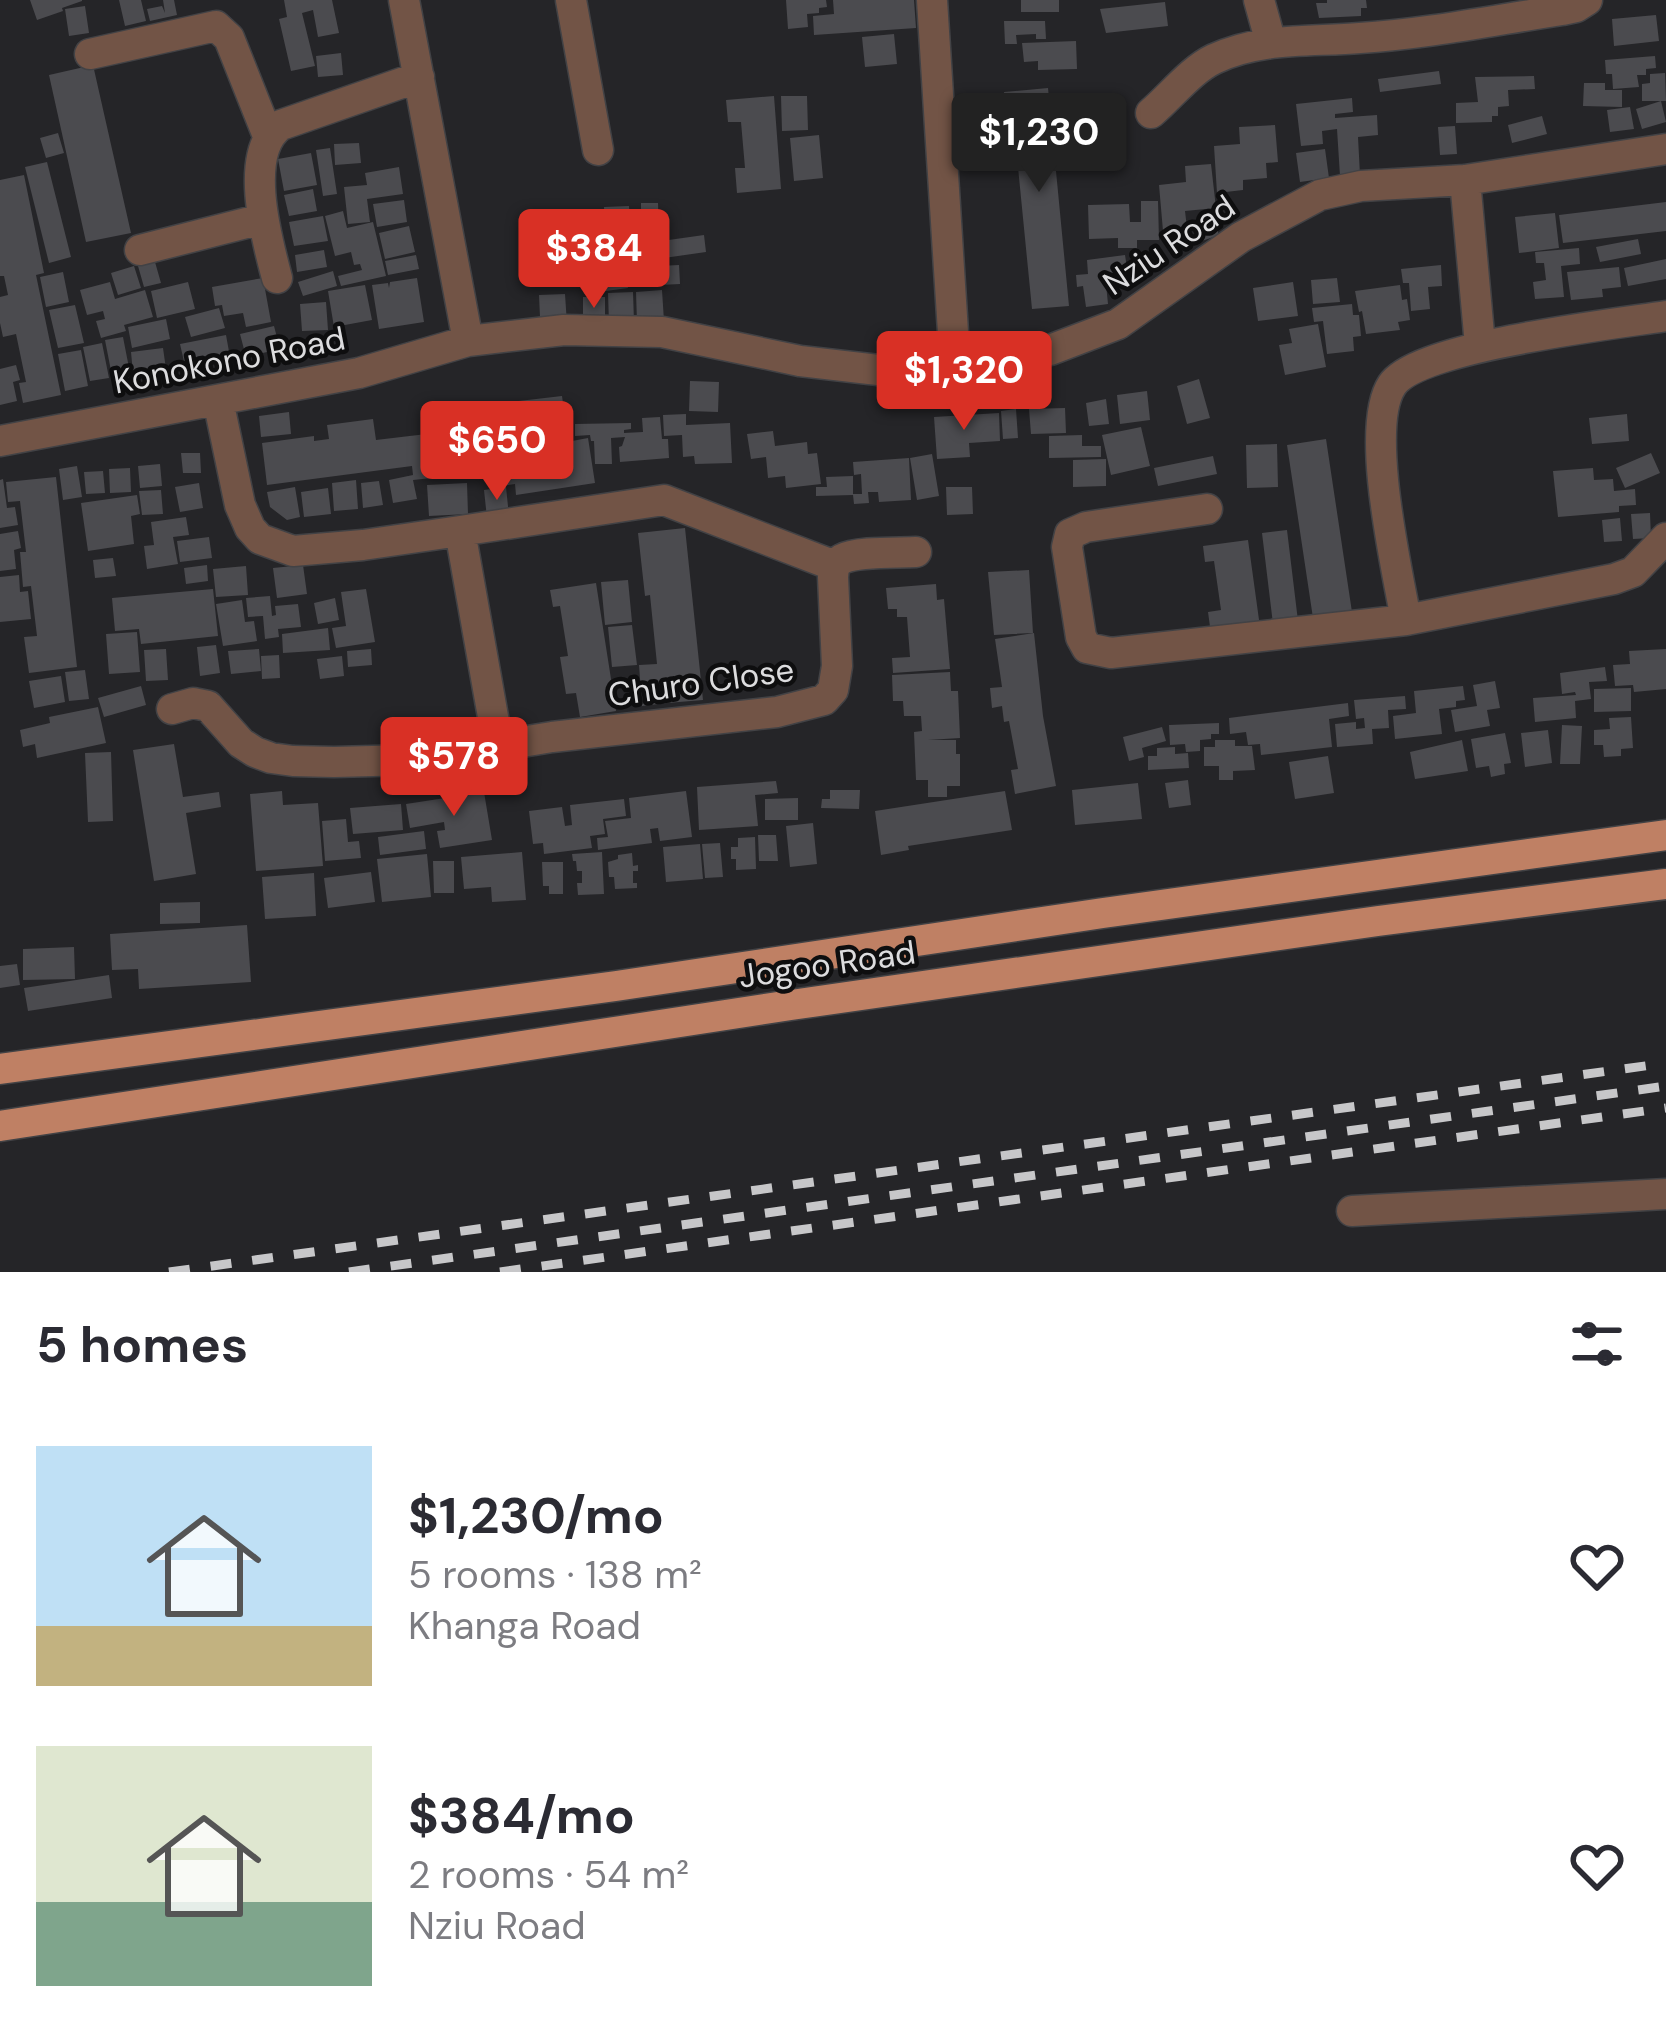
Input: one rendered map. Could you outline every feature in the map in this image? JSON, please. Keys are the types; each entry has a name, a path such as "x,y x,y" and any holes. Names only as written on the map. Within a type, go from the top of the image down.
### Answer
{"main road":[{"name":"Jogoo Road","path":"0,1070 1666,835"},
{"name":"Jogoo Road","path":"0,1126 791,1005 1666,884"}],"street":[{"path":"404,0 468,340"},
{"path":"572,0 598,150"},
{"path":"932,0 955,364"},
{"path":"1259,0 1271,43"},
{"path":"1151,113 1209,61 1235,50 1308,38 1356,39 1436,29 1562,10 1587,0"},
{"path":"90,54 216,26 230,38 268,136 261,176 262,219 278,278"},
{"path":"268,136 281,125 419,77"},
{"name":"Nziu Road","path":"468,340 564,330 662,332 846,368 887,370 1051,350 1118,324 1241,237 1320,195 1361,186 1465,180 1666,149"},
{"path":"1465,180 1480,345"},
{"path":"140,250 262,219"},
{"path":"1406,620 1381,436 1384,405 1392,385 1402,374 1480,345 1666,316"},
{"name":"Konokono Road","path":"0,440 359,373 468,340"},
{"path":"218,400 240,505 250,528 260,539 292,551 664,500 835,566 853,556 916,552"},
{"path":"1207,509 1086,526 1070,534 1067,547 1081,638 1087,648 1111,653 1406,620 1614,579 1633,572 1666,538"},
{"path":"460,531 498,745"},
{"name":"Churo Close","path":"172,709 208,706 241,742 271,758 293,761 411,760 777,712 824,700 832,690 836,677 835,566"},
{"path":"1352,1211 1666,1194"}],"building":[{"path":"30,0 82,0 82,1 37,20"},
{"path":"119,0 141,0 146,21 125,26"},
{"path":"163,0 174,0 177,15 150,21 147,9 162,6 165,13"},
{"path":"284,0 332,0 339,33 318,37 313,10 302,13 315,66 291,71 279,19 287,17"},
{"path":"786,0 826,0 827,7 807,14 808,27 788,29"},
{"path":"833,0 914,0 916,28 814,35 813,16 834,14"},
{"path":"1021,0 1059,0 1059,12 1021,12"},
{"path":"1366,0 1367,8 1361,8 1361,16 1319,18 1316,3"},
{"path":"1165,2 1168,26 1106,33 1100,9"},
{"path":"85,6 89,33 69,36 65,9"},
{"path":"1656,15 1659,41 1614,46 1612,19"},
{"path":"1004,21 1045,21 1046,39 1036,39 1036,34 1016,35 1017,44 1005,44"},
{"path":"894,34 897,64 865,67 862,37"},
{"path":"1076,41 1077,69 1038,70 1038,61 1024,62 1022,43"},
{"path":"341,53 343,75 318,77 316,56"},
{"path":"1655,56 1656,68 1637,75 1639,87 1613,89 1605,60"},
{"path":"93,65 131,233 86,242 49,75"},
{"path":"1439,71 1441,84 1380,92 1378,79"},
{"path":"1665,73 1666,101 1642,101 1642,84 1650,83 1650,74"},
{"path":"1534,76 1535,89 1508,90 1509,106 1498,107 1492,122 1456,123 1456,103 1478,102 1475,77"},
{"path":"1584,83 1605,83 1605,90 1622,90 1622,107 1583,106"},
{"path":"1048,88 1069,306 1032,309 1015,137 1009,138 1004,92"},
{"path":"774,96 781,189 737,193 735,168 745,168 741,122 728,122 726,100"},
{"path":"781,96 807,96 808,130 782,131"},
{"path":"1352,98 1353,112 1335,114 1335,118 1377,115 1378,135 1358,137 1360,175 1340,176 1337,129 1322,131 1323,144 1301,146 1296,104"},
{"path":"1661,101 1666,122 1642,129 1636,109"},
{"path":"1630,107 1634,129 1610,132 1607,110"},
{"path":"1542,116 1547,134 1512,143 1508,125"},
{"path":"1275,125 1278,162 1266,163 1267,178 1243,180 1243,190 1217,193 1214,146 1240,144 1239,127"},
{"path":"1455,126 1457,154 1440,155 1438,127"},
{"path":"58,133 64,153 46,158 40,138"},
{"path":"819,135 823,178 794,181 790,138"},
{"path":"359,143 361,163 335,165 334,144"},
{"path":"330,148 337,194 323,196 316,150"},
{"path":"1325,149 1329,178 1300,182 1296,153"},
{"path":"311,153 317,185 284,191 278,159"},
{"path":"47,162 71,257 49,263 25,167"},
{"path":"1211,164 1216,208 1185,211 1187,228 1163,231 1159,185 1186,182 1185,166"},
{"path":"399,167 403,194 367,199 370,222 348,224 344,187 367,185 365,173"},
{"path":"24,175 44,273 36,275 61,395 23,403 19,383 26,382 16,334 3,337 0,323 0,297 8,295 4,276 0,276 0,180"},
{"path":"313,189 317,211 289,216 284,195"},
{"path":"404,200 407,222 377,227 373,204"},
{"path":"1141,201 1158,201 1159,240 1137,240 1137,248 1118,248 1118,238 1089,239 1088,205 1129,204 1130,222 1141,222"},
{"path":"1666,202 1666,231 1563,243 1559,215"},
{"path":"641,203 658,203 659,231 641,231"},
{"path":"629,206 630,229 612,234 612,225 605,226 604,207"},
{"path":"594,209 602,234 583,236 581,210"},
{"path":"343,211 347,228 373,222 386,276 341,286 338,276 362,270 360,264 354,265 351,252 335,256 325,216"},
{"path":"1555,213 1559,248 1519,253 1515,217"},
{"path":"1211,214 1219,235 1199,242 1191,222"},
{"path":"323,216 328,241 294,246 289,222"},
{"path":"409,226 415,252 385,259 379,233"},
{"path":"704,235 706,252 573,271 570,254"},
{"path":"1638,239 1641,254 1600,262 1596,247"},
{"path":"565,242 570,283 553,285 550,269 540,270 536,246"},
{"path":"1579,248 1580,264 1561,266 1564,297 1535,299 1533,282 1546,280 1544,263 1536,263 1535,252"},
{"path":"324,250 327,267 297,272 295,255"},
{"path":"416,255 419,269 388,275 385,261"},
{"path":"1125,255 1129,281 1106,284 1108,304 1086,307 1076,275 1088,274 1087,260"},
{"path":"1666,259 1666,279 1628,286 1624,268"},
{"path":"155,262 161,283 144,287 138,266"},
{"path":"679,265 680,284 641,286 639,267"},
{"path":"1441,265 1442,286 1428,287 1430,309 1411,311 1409,283 1403,283 1401,269"},
{"path":"134,266 141,288 118,295 111,273"},
{"path":"1619,267 1621,287 1602,289 1603,297 1571,300 1567,272"},
{"path":"625,270 628,288 584,294 582,277"},
{"path":"333,271 337,286 303,296 298,282"},
{"path":"63,272 69,302 46,307 40,277"},
{"path":"263,278 271,322 246,327 243,313 224,316 222,305 215,306 212,287"},
{"path":"417,278 424,322 379,329 372,285 388,283 389,288 390,282"},
{"path":"1337,278 1340,302 1313,304 1311,280"},
{"path":"110,282 115,299 145,290 153,317 101,338 96,321 105,319 103,311 87,315 80,290"},
{"path":"188,282 195,309 157,318 151,291"},
{"path":"1293,282 1298,316 1258,321 1253,288"},
{"path":"365,285 372,320 334,327 328,291"},
{"path":"1400,285 1410,320 1398,322 1400,330 1366,334 1355,291"},
{"path":"662,290 664,321 637,322 636,292"},
{"path":"633,292 634,322 609,323 608,293"},
{"path":"565,294 567,324 540,317 539,295"},
{"path":"583,297 605,297 605,325 583,325"},
{"path":"326,302 328,330 302,331 300,304"},
{"path":"1352,304 1353,315 1359,315 1361,336 1353,337 1354,351 1327,354 1323,321 1314,322 1312,308"},
{"path":"75,305 84,343 58,348 49,310"},
{"path":"219,308 225,328 191,337 185,317"},
{"path":"166,319 170,339 132,348 128,327"},
{"path":"1318,324 1326,367 1285,375 1279,345 1292,343 1289,329"},
{"path":"274,326 280,349 246,357 240,334"},
{"path":"226,335 230,357 185,366 180,344"},
{"path":"123,337 130,373 112,376 105,340"},
{"path":"102,343 109,378 90,381 83,347"},
{"path":"163,348 166,369 133,373 131,352"},
{"path":"81,350 88,386 65,391 58,354"},
{"path":"16,365 17,401 0,405 0,369"},
{"path":"1199,379 1210,418 1187,424 1177,386"},
{"path":"690,381 719,382 718,412 689,411"},
{"path":"1147,391 1150,420 1120,424 1117,395"},
{"path":"562,396 566,423 480,433 477,406"},
{"path":"1106,399 1109,424 1089,426 1086,403"},
{"path":"466,401 468,428 429,431 427,404"},
{"path":"1065,408 1066,433 1031,434 1029,409"},
{"path":"1016,409 1018,438 1003,439 1001,411"},
{"path":"289,412 291,434 261,437 259,416"},
{"path":"999,413 1000,441 969,443 970,457 937,459 934,417"},
{"path":"686,414 686,425 730,423 732,463 695,464 694,456 683,457 682,435 664,436 663,415"},
{"path":"1627,414 1629,441 1592,444 1589,418"},
{"path":"660,417 669,458 620,462 619,447 625,437 611,438 612,464 595,464 590,435 575,436 575,424 631,423 624,433 643,432 642,418"},
{"path":"373,419 376,440 435,433 441,477 413,480 417,499 393,503 389,480 413,475 412,466 267,485 262,443 314,436 314,441 329,439 327,425"},
{"path":"570,426 572,441 588,438 595,483 516,495 515,484 495,487 487,440 513,436 514,449 530,447 528,433"},
{"path":"1141,427 1150,466 1111,475 1102,435"},
{"path":"773,431 775,446 807,442 808,454 817,453 821,484 786,488 785,476 768,478 766,457 751,459 747,434"},
{"path":"1082,435 1082,446 1101,446 1101,457 1049,458 1049,436"},
{"path":"1326,439 1352,612 1313,618 1287,445"},
{"path":"1277,444 1278,487 1247,488 1246,445"},
{"path":"467,447 468,473 443,475 441,448"},
{"path":"181,453 200,453 201,473 183,473"},
{"path":"1651,453 1660,473 1625,488 1616,468"},
{"path":"932,454 939,496 917,500 910,458"},
{"path":"1213,456 1217,474 1158,486 1154,468"},
{"path":"909,458 911,500 879,502 878,492 868,492 869,503 854,504 853,495 816,496 816,487 827,487 826,477 853,476 853,494 862,494 861,474 854,475 853,462"},
{"path":"1106,459 1106,486 1073,487 1073,460"},
{"path":"160,464 162,486 140,488 138,466"},
{"path":"77,466 82,497 63,500 59,469"},
{"path":"130,468 131,492 110,493 109,469"},
{"path":"1593,468 1594,480 1613,479 1614,491 1635,489 1636,505 1619,506 1619,512 1558,517 1553,471"},
{"path":"103,471 105,493 86,494 84,472"},
{"path":"56,477 77,667 29,673 24,637 37,636 31,586 23,587 20,552 26,552 20,501 8,502 6,482"},
{"path":"0,480 7,508 15,507 18,525 0,528"},
{"path":"356,480 358,509 334,511 332,483"},
{"path":"379,481 383,505 363,508 361,483"},
{"path":"199,483 203,508 180,512 175,487"},
{"path":"467,483 468,514 429,516 427,485"},
{"path":"295,487 300,517 287,520 270,507 267,492"},
{"path":"506,487 509,516 487,518 484,490"},
{"path":"946,487 972,487 973,514 947,515"},
{"path":"328,488 331,514 304,517 301,492"},
{"path":"161,490 163,514 142,515 139,491"},
{"path":"137,495 140,514 131,516 134,544 88,551 81,503"},
{"path":"1650,513 1651,538 1633,539 1631,514"},
{"path":"186,517 189,535 173,537 178,564 147,569 144,546 154,545 151,522"},
{"path":"1620,518 1622,541 1604,542 1602,520"},
{"path":"685,528 703,700 667,703 666,684 657,685 658,704 642,706 639,665 657,664 638,533"},
{"path":"1287,530 1298,621 1273,624 1262,533"},
{"path":"18,531 21,548 14,550 16,569 0,571 0,534"},
{"path":"209,537 212,558 180,562 177,541"},
{"path":"1248,540 1260,627 1211,634 1208,612 1221,610 1214,561 1205,562 1203,546"},
{"path":"113,558 116,576 95,578 93,560"},
{"path":"207,565 208,581 186,584 184,568"},
{"path":"303,565 307,594 277,598 273,568"},
{"path":"246,566 248,595 216,597 213,569"},
{"path":"1029,570 1033,633 994,635 988,572"},
{"path":"19,575 20,592 28,591 31,619 0,622 0,577"},
{"path":"628,580 632,622 605,625 601,582"},
{"path":"596,583 616,711 580,717 576,693 566,694 560,657 568,656 560,606 553,607 550,590"},
{"path":"936,584 937,600 944,599 950,669 893,673 892,658 910,657 907,617 897,617 897,609 888,609 886,588"},
{"path":"213,589 218,636 141,644 139,629 115,631 112,598"},
{"path":"366,589 375,642 336,648 332,628 346,626 341,592"},
{"path":"270,596 272,616 275,606 298,604 301,627 278,629 279,637 265,639 263,616 248,617 246,598"},
{"path":"335,598 339,620 318,624 314,603"},
{"path":"242,600 245,622 254,621 257,641 223,646 216,604"},
{"path":"632,625 637,665 612,667 608,627"},
{"path":"328,628 330,650 283,653 282,634"},
{"path":"137,632 140,672 109,674 106,634"},
{"path":"1034,633 1056,786 1015,794 1011,770 1018,769 1009,721 1004,722 1002,706 992,708 990,688 1002,687 995,639"},
{"path":"216,645 220,673 200,676 197,647"},
{"path":"166,649 168,680 146,681 144,650"},
{"path":"259,649 261,671 231,674 228,651"},
{"path":"371,649 372,665 348,667 347,651"},
{"path":"1666,649 1666,689 1634,692 1633,685 1615,686 1613,665 1630,664 1629,651"},
{"path":"279,655 280,678 262,679 261,656"},
{"path":"342,656 344,676 320,679 317,659"},
{"path":"1605,667 1607,681 1589,682 1591,699 1575,701 1576,718 1535,722 1533,698 1576,695 1562,694 1560,673"},
{"path":"85,670 89,699 69,701 65,672"},
{"path":"950,672 951,691 958,691 960,738 928,740 956,740 960,786 947,786 947,797 928,797 928,780 916,780 914,732 922,731 921,716 904,716 903,701 893,701 892,675"},
{"path":"61,676 65,702 34,708 29,681"},
{"path":"1495,681 1500,708 1487,710 1490,726 1455,732 1451,710 1477,706 1473,685"},
{"path":"141,686 146,705 104,717 98,698"},
{"path":"1463,686 1465,700 1456,701 1456,707 1439,709 1442,734 1395,739 1393,716 1416,713 1414,691"},
{"path":"1631,688 1631,711 1594,712 1594,689"},
{"path":"1405,696 1406,709 1388,710 1389,728 1372,729 1373,744 1337,747 1335,724 1356,722 1356,729 1365,728 1364,718 1356,719 1354,700"},
{"path":"1348,703 1349,716 1329,719 1332,747 1261,755 1260,744 1248,745 1246,732 1230,734 1229,718"},
{"path":"98,707 106,743 37,758 35,744 23,747 20,730 50,723 49,717"},
{"path":"1631,717 1633,748 1621,749 1621,756 1604,757 1603,745 1594,745 1594,730 1610,729 1609,718"},
{"path":"1219,723 1219,734 1200,740 1200,751 1186,752 1185,744 1170,745 1169,725"},
{"path":"1562,725 1582,726 1580,764 1560,764"},
{"path":"1162,727 1166,741 1142,748 1144,757 1129,761 1123,737"},
{"path":"1548,730 1552,763 1525,767 1521,733"},
{"path":"1505,733 1511,763 1504,764 1505,774 1491,777 1489,766 1476,768 1471,739"},
{"path":"1215,740 1252,746 1255,770 1233,771 1233,780 1219,780 1219,766 1204,766 1204,747 1215,747"},
{"path":"1462,740 1468,771 1415,779 1410,752"},
{"path":"174,744 183,797 219,792 221,807 186,813 196,874 154,881 133,750"},
{"path":"1175,747 1175,754 1188,753 1189,768 1148,770 1148,756 1157,756 1157,748"},
{"path":"111,752 113,821 88,822 85,753"},
{"path":"1328,756 1334,793 1295,799 1289,762"},
{"path":"1188,780 1191,805 1169,808 1165,783"},
{"path":"776,781 778,793 755,795 758,826 699,830 697,787"},
{"path":"1138,783 1142,819 1075,825 1072,790"},
{"path":"830,790 860,790 859,809 821,808 822,799 830,799"},
{"path":"282,791 283,805 318,803 323,866 256,871 250,794"},
{"path":"686,791 692,837 660,841 658,828 650,829 652,843 598,850 597,838 608,837 605,821 631,818 629,798"},
{"path":"1005,791 1012,830 908,846 909,850 881,855 875,811"},
{"path":"484,792 492,840 440,848 437,831 445,830 444,822 410,828 406,804"},
{"path":"798,798 798,820 765,820 765,799"},
{"path":"624,799 626,816 603,819 605,834 590,836 592,848 544,854 543,843 533,844 529,811 562,807 565,826 572,825 570,805"},
{"path":"401,804 403,830 353,834 350,808"},
{"path":"346,819 348,842 359,841 361,858 325,861 322,821"},
{"path":"813,823 817,864 790,867 786,826"},
{"path":"424,831 426,849 380,855 378,837"},
{"path":"758,835 776,835 778,861 759,861"},
{"path":"755,837 756,869 736,870 731,847 738,847 738,838"},
{"path":"720,843 723,877 705,878 702,844"},
{"path":"700,844 703,879 666,882 663,847"},
{"path":"522,852 526,900 492,902 491,887 464,889 461,857"},
{"path":"602,852 604,894 578,895 582,871 577,871 572,854"},
{"path":"632,853 633,866 638,865 638,871 633,871 637,888 615,889 608,862"},
{"path":"427,854 431,897 382,902 377,859"},
{"path":"433,861 454,861 454,893 434,893"},
{"path":"542,862 563,862 563,894 549,894 549,886 543,886"},
{"path":"371,872 375,902 328,908 324,878"},
{"path":"314,873 316,916 265,919 262,877"},
{"path":"200,902 200,923 160,924 160,903"},
{"path":"247,925 251,982 139,989 138,969 112,970 110,934"},
{"path":"74,947 75,979 23,980 23,949"},
{"path":"17,964 20,985 0,988 0,966"},
{"path":"109,975 112,998 28,1011 24,988"}],"railway":[{"path":"169,1272 1666,1063"},
{"path":"349,1272 1666,1086"},
{"path":"500,1272 1666,1108"}]}
